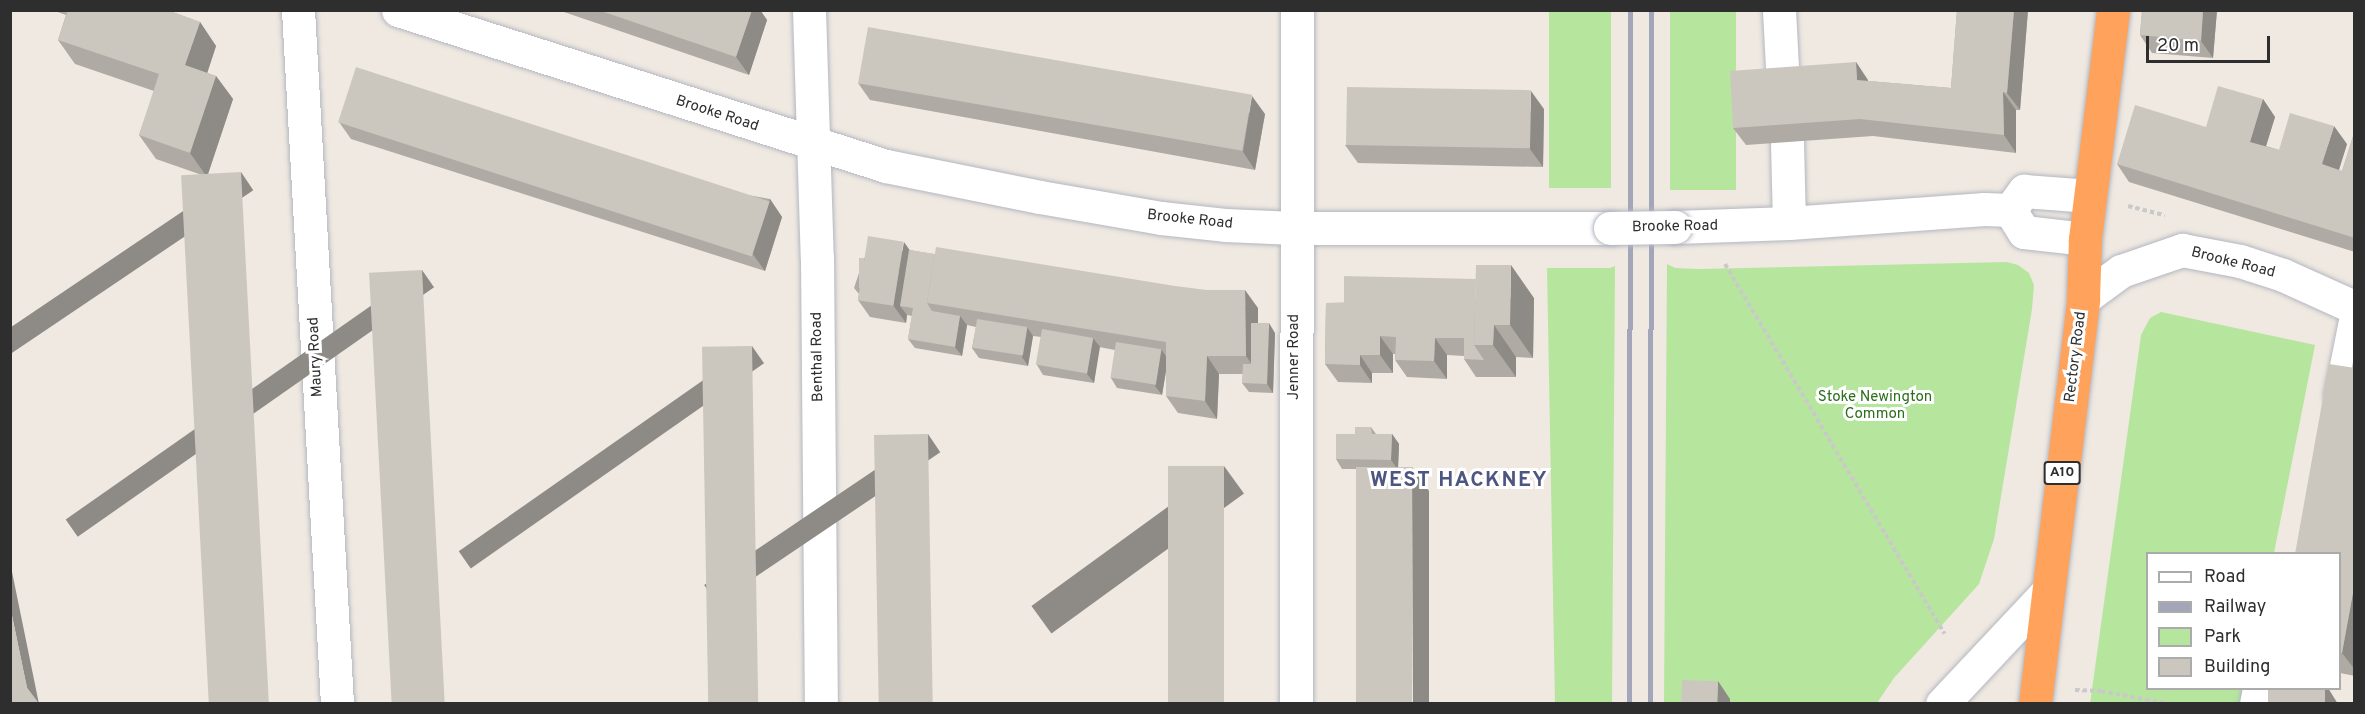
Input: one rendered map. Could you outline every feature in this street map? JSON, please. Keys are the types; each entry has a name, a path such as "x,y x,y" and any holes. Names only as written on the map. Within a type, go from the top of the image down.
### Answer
{"highway":[{"name":"Rectory Road","path":"2035,704 2083,299 2085,239 2113,10"}],"street":[{"name":"Maury Road","path":"298,10 337,704"},
{"name":"Brooke Road","path":"398,10 814,145 886,166 1161,218 1295,228 1610,228 1790,223 1882,215 2010,210"},
{"name":"Benthal Road","path":"809,10 814,145 821,704"},
{"name":"Jenner Road","path":"1296,704 1295,228 1298,10"},
{"path":"1779,10 1784,86"},
{"path":"1787,142 1790,223"},
{"path":"2085,239 2024,232 2010,210 2024,191 2090,196"},
{"name":"Brooke Road","path":"2083,299 2121,271 2182,249 2240,261 2354,307"},
{"path":"1942,704 2047,592"}],"lane":[{"path":"2331,418 2354,307"}],"path":[{"path":"2121,204 2170,216"},
{"path":"1720,257 1945,634"},
{"path":"2068,690 2101,691 2170,704"}],"green space":[{"path":"1549,11 1611,11 1611,188 1549,188"},
{"path":"1670,11 1736,11 1736,190 1670,190"},
{"name":"Stoke Newington Common","path":"2007,262 2018,265 2029,273 2034,285 2032,309 1994,539 1979,584 1894,678 1877,703 1664,704 1667,264 1675,268 1699,269"},
{"path":"1615,266 1612,703 1555,703 1547,268 1610,268"},
{"path":"2161,312 2315,345 2274,552 2146,552 2146,690 2247,690 2244,703 2090,704 2141,335 2150,318"}],"building":[{"path":"68,10 167,10 200,22 185,65 216,76 190,153 139,135 159,74 58,40"},
{"path":"598,10 752,10 736,57"},
{"path":"1957,10 2014,10 2007,93 2003,92 2004,135 1860,119 1733,128 1730,71 1856,62 1857,80 1951,88"},
{"path":"2142,10 2203,10 2201,41 2140,35"},
{"path":"868,27 1252,95 1242,151 858,83"},
{"path":"356,67 770,201 752,257 338,122"},
{"path":"2218,86 2263,99 2250,142 2279,150 2290,113 2334,126 2322,164 2342,171 2355,130 2355,238 2117,164 2135,105 2206,127"},
{"path":"1347,87 1531,90 1530,148 1346,145"},
{"path":"241,172 269,704 209,704 181,175"},
{"path":"868,236 904,242 893,306 858,300"},
{"path":"936,247 1175,286 1207,290 1245,290 1246,356 1207,356 1205,401 1166,396 1166,342 927,303"},
{"path":"909,250 935,254 927,303 932,311 960,316 955,347 908,339 913,308 900,306"},
{"path":"859,258 864,258 864,288 859,288"},
{"path":"1476,265 1511,265 1510,325 1494,325 1493,345 1474,345"},
{"path":"422,270 445,704 392,704 369,273"},
{"path":"1344,276 1476,279 1474,345 1484,360 1464,359 1464,338 1435,338 1434,361 1395,360 1396,337 1380,336 1380,355 1360,355 1360,365 1325,364 1326,303 1344,303"},
{"path":"977,319 1027,327 1023,356 972,348"},
{"path":"1251,323 1269,323 1267,384 1242,383 1243,364 1251,364"},
{"path":"1042,329 1093,338 1087,373 1036,364"},
{"path":"1116,342 1161,349 1156,385 1110,378"},
{"path":"752,346 758,704 708,704 702,347"},
{"path":"2329,364 2355,368 2355,582 2342,653 2341,552 2295,552"},
{"path":"1355,427 1371,427 1372,434 1392,434 1391,460 1336,459 1336,434 1355,434"},
{"path":"928,434 933,704 879,704 874,435"},
{"path":"1168,466 1224,466 1224,704 1168,704"},
{"path":"1356,467 1412,467 1412,704 1356,704"},
{"path":"10,606 27,688 39,704 10,704"},
{"path":"1682,680 1718,681 1717,704 1681,704"},
{"path":"2268,690 2325,690 2325,704 2268,704"}],"railway":[{"path":"1629,704 1630,10"},
{"path":"1650,704 1651,10"}],"district":[{"name":"WEST HACKNEY","path":"1459,481"}]}
